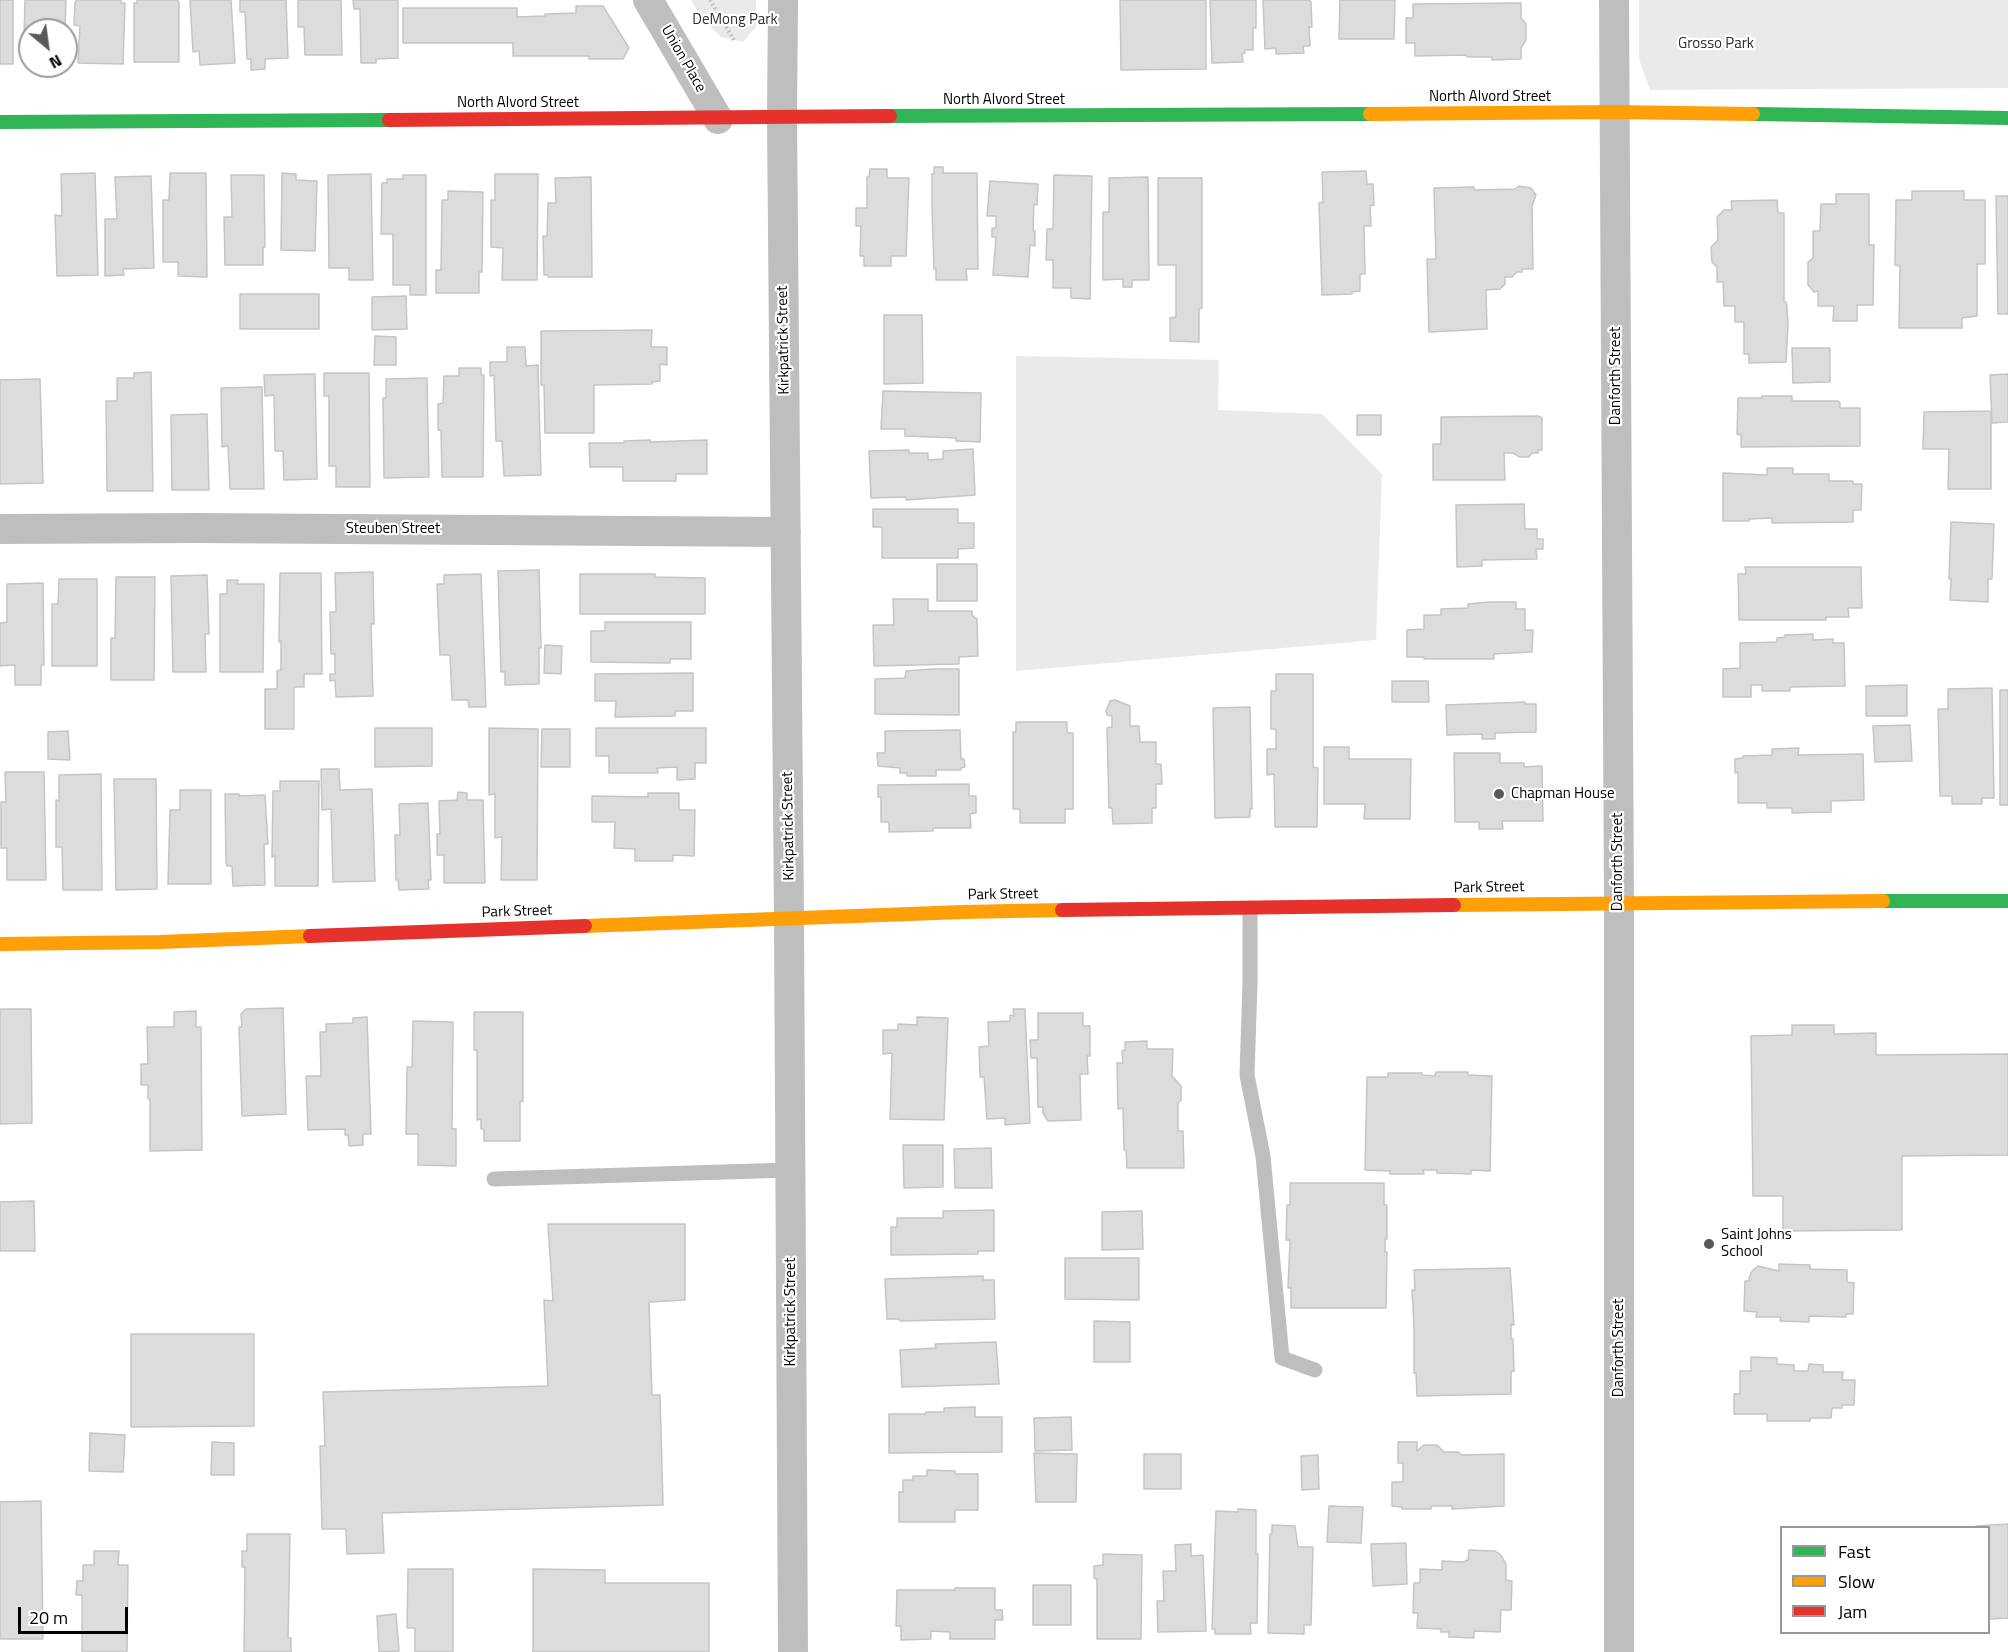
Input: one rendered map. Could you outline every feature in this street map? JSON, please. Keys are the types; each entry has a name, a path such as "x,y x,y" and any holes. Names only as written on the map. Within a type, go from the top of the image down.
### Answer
{"street":[{"name":"Union Place","path":"648,0 718,119"},
{"name":"Kirkpatrick Street","path":"783,0 793,1652"},
{"name":"Danforth Street","path":"1614,0 1619,902 1619,1652"},
{"name":"North Alvord Street","path":"0,122 1614,112 2008,117"},
{"name":"Steuben Street","path":"0,529 786,532"},
{"name":"Park Street","path":"0,944 160,942 963,912 1619,902 2008,902"}],"lane":[{"path":"1250,908 1247,1075 1263,1156 1282,1358 1316,1370"},
{"path":"494,1179 790,1170"}],"path":[{"path":"710,0 734,40"}],"green space":[{"name":"DeMong Park","path":"691,0 756,0 756,27 743,42 721,37 703,20"},
{"name":"Grosso Park","path":"1639,0 2008,0 2008,88 1650,90 1639,59"},
{"path":"1016,356 1219,360 1218,410 1322,414 1382,474 1376,640 1016,671"}],"building":[{"path":"0,0 13,0 13,64 0,64"},
{"path":"25,0 66,0 65,18 25,18"},
{"path":"77,0 121,0 121,3 125,3 123,64 78,63 80,26 78,26 78,18 74,18"},
{"path":"137,0 177,0 179,2 179,62 134,62 134,3 137,3"},
{"path":"190,0 231,0 235,63 200,65 199,51 193,52"},
{"path":"240,0 286,0 288,58 265,59 265,69 251,70 251,59 247,59 245,12 240,12"},
{"path":"298,0 341,0 342,55 305,55 304,27 298,27"},
{"path":"353,0 398,0 398,58 376,59 376,63 361,63 360,9 354,9"},
{"path":"1120,0 1206,0 1206,69 1121,70"},
{"path":"1210,0 1256,0 1253,50 1245,50 1242,54 1243,62 1212,63"},
{"path":"1263,0 1309,0 1311,2 1310,46 1303,46 1304,53 1276,54 1276,48 1265,49"},
{"path":"1340,0 1395,0 1394,39 1339,39"},
{"path":"1521,3 1521,18 1526,24 1526,40 1521,48 1521,59 1492,60 1492,57 1467,57 1466,55 1415,56 1415,43 1406,43 1406,18 1413,18 1413,4"},
{"path":"576,6 603,6 629,48 623,59 589,59 589,56 513,56 513,43 403,43 403,8 517,8 517,17 576,13"},
{"path":"934,167 943,167 943,173 977,173 978,269 966,269 967,280 936,280 932,207"},
{"path":"870,169 887,169 887,178 909,178 906,256 891,256 891,266 864,266 864,256 860,256 861,226 856,226 856,208 867,208 867,177 869,177"},
{"path":"1366,171 1367,184 1373,184 1374,205 1370,206 1371,226 1364,226 1365,274 1360,274 1360,291 1352,292 1352,294 1322,295 1319,203 1323,202 1322,172"},
{"path":"95,173 98,275 57,276 55,215 62,216 61,174"},
{"path":"170,173 206,173 207,277 178,276 178,262 163,262 163,200 169,200"},
{"path":"282,173 296,174 296,180 317,181 315,251 281,250"},
{"path":"371,174 373,280 349,280 349,268 329,268 328,175"},
{"path":"495,174 538,174 537,280 502,280 503,248 491,247 491,200 495,200"},
{"path":"231,175 264,175 263,265 225,265 224,217 232,217"},
{"path":"403,175 426,175 426,295 410,295 410,285 393,285 393,234 381,234 382,183 387,183 387,179 403,179"},
{"path":"1054,175 1092,176 1090,299 1071,298 1071,288 1053,288 1053,260 1046,260 1047,229 1053,229"},
{"path":"151,176 154,268 123,269 124,275 105,276 105,219 117,219 115,177"},
{"path":"591,177 592,277 548,277 544,275 543,236 547,236 548,203 556,203 555,178"},
{"path":"1148,177 1149,280 1132,280 1132,287 1123,287 1123,279 1103,280 1103,212 1109,212 1109,178"},
{"path":"1158,178 1202,178 1202,308 1199,309 1199,342 1170,341 1170,318 1176,317 1176,265 1158,265"},
{"path":"990,181 1038,184 1037,205 1034,204 1035,246 1030,245 1028,277 993,275 996,237 992,237 992,228 996,228 996,216 987,216"},
{"path":"1519,186 1531,188 1536,195 1532,206 1533,269 1522,269 1522,272 1517,272 1512,277 1505,277 1505,284 1500,289 1486,290 1487,329 1429,332 1427,259 1436,259 1434,188 1474,187 1474,190 1515,189"},
{"path":"448,191 483,192 482,272 479,272 479,293 436,293 436,270 441,270 442,200 448,200"},
{"path":"1912,191 1964,191 1964,200 1985,200 1985,264 1977,264 1977,316 1962,318 1962,328 1899,328 1900,266 1895,265 1896,200 1912,200"},
{"path":"1836,194 1869,194 1869,245 1874,245 1873,305 1857,305 1857,321 1833,321 1834,306 1818,306 1818,291 1814,292 1808,285 1808,262 1813,258 1813,231 1820,231 1821,204 1836,204"},
{"path":"1996,196 2008,196 2008,314 1998,314"},
{"path":"1777,200 1778,213 1784,213 1784,302 1787,307 1788,325 1786,362 1749,363 1749,354 1744,354 1744,322 1735,322 1735,306 1724,306 1723,282 1717,282 1717,267 1712,262 1711,247 1718,240 1717,217 1724,210 1732,210 1731,201"},
{"path":"240,294 319,294 319,329 240,329"},
{"path":"406,296 407,329 372,330 372,297"},
{"path":"884,315 922,315 923,383 884,384"},
{"path":"652,330 651,347 667,347 667,365 660,364 660,381 652,382 652,384 594,385 594,433 545,433 544,385 541,385 541,331"},
{"path":"375,336 396,337 396,365 374,365"},
{"path":"507,347 525,347 526,366 538,365 541,475 504,476 502,441 496,441 494,375 490,376 490,362 507,362"},
{"path":"1792,348 1830,348 1830,382 1793,383"},
{"path":"459,368 481,368 481,375 484,375 483,477 442,477 438,404 443,403 444,376 459,376"},
{"path":"151,372 153,491 107,491 106,401 117,401 117,378 134,378 134,373"},
{"path":"324,373 369,373 370,487 336,487 336,466 329,466 329,396 324,396"},
{"path":"315,374 317,479 284,480 283,451 275,451 274,395 265,396 264,375"},
{"path":"2008,374 2008,422 1992,423 1990,375"},
{"path":"427,378 429,477 384,478 383,398 386,398 386,379"},
{"path":"40,379 43,483 0,484 0,380"},
{"path":"262,387 264,489 230,489 228,446 222,447 221,388"},
{"path":"883,391 981,393 980,442 956,441 956,438 905,436 905,429 881,429"},
{"path":"1762,396 1792,396 1792,401 1838,401 1840,408 1860,408 1860,446 1741,447 1741,435 1737,434 1738,398 1762,398"},
{"path":"1991,411 1991,489 1948,489 1949,449 1923,449 1924,412"},
{"path":"207,414 209,490 172,490 171,415"},
{"path":"1357,415 1381,415 1381,435 1357,435"},
{"path":"1538,416 1542,418 1542,450 1532,453 1529,457 1504,453 1505,480 1433,480 1433,444 1441,444 1441,417"},
{"path":"650,440 650,442 707,440 707,474 676,474 676,481 623,481 623,467 590,467 589,443"},
{"path":"973,449 975,495 906,500 906,497 871,498 869,451 909,450 909,453 928,453 928,460 943,459 943,451"},
{"path":"1767,468 1793,468 1793,474 1829,474 1829,481 1853,481 1853,484 1862,484 1861,510 1853,510 1853,522 1772,523 1772,518 1723,521 1723,473 1767,475"},
{"path":"1524,504 1525,529 1537,529 1537,539 1543,539 1543,549 1536,549 1537,559 1482,560 1482,566 1457,567 1456,505"},
{"path":"873,509 958,509 958,523 974,523 974,548 958,549 958,558 882,558 882,527 873,527"},
{"path":"1951,522 1994,524 1992,579 1988,579 1988,602 1950,600"},
{"path":"937,564 977,564 977,601 937,601"},
{"path":"1745,567 1861,567 1862,608 1848,608 1849,617 1826,617 1826,620 1739,620 1738,574 1746,574"},
{"path":"539,570 541,648 539,648 539,684 505,685 505,672 501,672 498,571"},
{"path":"373,572 374,624 371,624 373,696 336,697 335,680 330,681 330,674 335,674 335,654 331,654 330,612 336,612 335,573"},
{"path":"280,573 321,573 322,674 304,674 304,687 294,687 294,729 265,729 265,689 277,689 277,671 281,670"},
{"path":"481,574 486,707 469,707 468,700 452,700 450,655 440,655 437,584 444,584 444,575"},
{"path":"580,574 655,574 655,577 705,578 705,614 580,614"},
{"path":"207,575 209,634 205,634 206,672 173,672 171,576"},
{"path":"116,577 155,577 154,680 111,680 111,638 115,638"},
{"path":"59,579 97,579 97,666 52,666 52,604 58,604"},
{"path":"227,580 238,580 237,584 264,584 263,672 220,672 220,594 227,594"},
{"path":"43,583 44,665 41,665 41,685 15,685 15,665 0,666 0,623 7,622 7,584"},
{"path":"893,599 928,599 928,611 972,611 972,615 977,619 978,656 959,657 959,664 874,666 873,625 894,625"},
{"path":"1516,602 1516,609 1525,609 1525,630 1533,630 1532,652 1494,654 1494,659 1407,657 1407,630 1424,629 1424,615 1441,615 1441,609 1468,608 1468,604"},
{"path":"605,622 691,622 691,659 670,659 670,663 591,662 591,631 605,631"},
{"path":"1813,634 1813,640 1833,639 1833,643 1844,643 1845,686 1790,687 1790,691 1762,691 1762,685 1751,685 1751,697 1723,697 1723,669 1740,668 1740,643 1777,642 1777,638 1785,637 1785,635"},
{"path":"545,645 562,646 561,674 544,673"},
{"path":"959,669 959,715 875,714 875,679 905,678 906,671"},
{"path":"693,673 693,711 675,711 675,716 615,717 616,701 595,701 595,674"},
{"path":"1276,674 1313,674 1313,767 1318,768 1317,827 1275,827 1274,774 1267,775 1267,749 1276,749 1276,729 1271,729 1271,691 1276,691"},
{"path":"1392,681 1428,681 1429,702 1392,702"},
{"path":"1907,685 1907,716 1866,716 1866,686"},
{"path":"1992,688 1994,798 1982,798 1982,804 1952,804 1952,796 1940,796 1938,709 1948,709 1948,689"},
{"path":"2000,690 2008,690 2008,805 2000,805"},
{"path":"1115,700 1130,706 1130,726 1139,726 1140,742 1156,742 1156,764 1161,764 1162,784 1156,784 1156,808 1152,808 1152,823 1113,824 1112,808 1109,808 1107,728 1112,727 1112,716 1107,715 1106,711 1110,701"},
{"path":"1525,702 1525,704 1536,704 1536,732 1495,733 1495,739 1482,739 1482,734 1447,735 1446,705"},
{"path":"1250,707 1252,809 1250,808 1250,817 1215,818 1213,708"},
{"path":"1016,722 1067,722 1067,733 1073,733 1073,809 1065,809 1065,823 1020,823 1020,809 1013,809 1013,732 1016,732"},
{"path":"1910,725 1912,761 1875,762 1873,726"},
{"path":"375,728 432,728 432,766 375,767"},
{"path":"489,728 538,729 537,880 501,880 502,837 495,838 495,794 489,795"},
{"path":"596,728 706,728 706,763 695,763 695,779 677,780 677,767 657,768 658,773 609,773 609,756 596,756"},
{"path":"542,729 570,729 570,767 541,767"},
{"path":"960,730 961,759 964,759 965,767 961,770 936,770 936,776 907,776 907,773 900,773 900,768 878,766 877,753 885,753 885,731"},
{"path":"68,731 70,760 48,759 48,732"},
{"path":"1324,747 1349,747 1349,759 1411,759 1410,819 1364,819 1365,804 1324,804"},
{"path":"1799,748 1798,755 1863,754 1864,800 1831,801 1831,812 1792,813 1792,808 1767,808 1767,803 1738,803 1738,772 1735,773 1735,759 1743,758 1743,756 1772,755 1772,749"},
{"name":"Chapman House","path":"1454,753 1500,753 1500,763 1524,763 1524,767 1542,766 1543,821 1502,821 1503,829 1479,829 1479,822 1455,822"},
{"path":"321,769 339,769 340,790 372,789 375,881 333,882 331,809 322,810"},
{"path":"5,772 44,772 46,880 7,880 7,848 1,848 1,802 6,802"},
{"path":"101,774 102,890 63,890 62,847 56,847 56,800 59,801 59,775"},
{"path":"114,779 156,779 157,889 116,890"},
{"path":"280,781 319,781 318,886 275,886 275,856 272,857 273,791 280,791"},
{"path":"969,784 969,796 976,796 976,813 970,814 971,828 933,828 933,831 889,832 889,822 881,822 881,797 878,797 878,785"},
{"path":"180,790 211,790 211,884 168,884 170,810 180,810"},
{"path":"458,792 467,793 467,800 483,800 485,883 444,883 444,855 437,855 437,834 440,834 439,801 457,800"},
{"path":"648,793 679,793 679,810 695,810 694,856 673,855 673,861 635,861 635,849 614,848 615,822 592,822 592,796 648,797"},
{"path":"225,794 265,795 268,844 264,844 265,885 233,886 232,866 227,866 226,862"},
{"path":"428,803 431,880 428,880 429,889 399,890 398,880 396,880 395,835 400,835 399,804"},
{"path":"283,1008 286,1114 242,1116 239,1027 242,1027 241,1014 246,1009"},
{"path":"0,1009 31,1009 32,1123 0,1124"},
{"path":"1013,1009 1025,1009 1030,1123 1005,1125 1005,1118 987,1119 984,1077 980,1077 979,1047 989,1046 988,1022 1010,1021 1010,1015 1014,1016"},
{"path":"196,1011 196,1027 201,1027 202,1150 150,1151 150,1099 148,1099 148,1085 141,1085 141,1064 148,1064 147,1027 174,1027 174,1012"},
{"path":"474,1012 523,1012 523,1101 520,1102 520,1141 484,1141 481,1119 477,1120 477,1050 474,1050"},
{"path":"1038,1013 1083,1013 1083,1026 1090,1026 1088,1074 1080,1074 1081,1120 1048,1121 1043,1113 1043,1107 1038,1107 1037,1058 1031,1058 1030,1040 1038,1040"},
{"path":"367,1017 371,1134 363,1134 363,1145 349,1146 345,1129 308,1130 306,1076 321,1076 320,1032 326,1032 326,1024 353,1023 353,1018"},
{"path":"917,1017 948,1018 944,1120 890,1119 892,1053 883,1054 883,1030 898,1030 898,1024 917,1025"},
{"path":"413,1021 453,1022 452,1129 456,1129 456,1166 418,1165 418,1134 406,1134 407,1067 412,1067"},
{"path":"1792,1025 1834,1025 1834,1034 1876,1033 1876,1055 2008,1054 2008,1155 1902,1156 1902,1230 1783,1231 1783,1196 1753,1196 1751,1036 1792,1035"},
{"path":"1147,1041 1147,1049 1173,1049 1172,1076 1181,1086 1181,1100 1178,1103 1178,1131 1183,1131 1184,1168 1127,1168 1123,1108 1118,1109 1117,1063 1123,1063 1122,1051 1125,1050 1125,1042"},
{"path":"1436,1072 1468,1072 1468,1075 1492,1076 1490,1171 1471,1170 1471,1174 1437,1173 1437,1170 1423,1170 1424,1174 1390,1174 1390,1171 1365,1170 1367,1077 1388,1077 1388,1073 1422,1073 1422,1075 1435,1076"},
{"path":"903,1145 943,1145 943,1187 904,1188"},
{"path":"991,1148 992,1188 955,1188 954,1149"},
{"path":"1290,1183 1384,1183 1384,1205 1387,1205 1386,1308 1291,1308 1291,1288 1288,1288 1290,1240 1286,1240"},
{"path":"34,1201 35,1251 0,1251 0,1202"},
{"path":"994,1210 994,1251 978,1251 978,1254 891,1255 891,1227 897,1227 897,1218 943,1218 943,1211"},
{"path":"1142,1211 1143,1249 1102,1250 1102,1212"},
{"path":"548,1224 685,1224 685,1300 649,1302 652,1395 660,1395 663,1505 382,1513 384,1553 347,1554 346,1529 322,1529 320,1446 325,1446 323,1392 548,1386 544,1300 553,1301"},
{"path":"1065,1258 1139,1258 1139,1300 1065,1299"},
{"path":"1779,1264 1810,1265 1810,1269 1847,1270 1847,1282 1854,1283 1853,1314 1846,1314 1846,1317 1809,1316 1809,1322 1780,1321 1781,1317 1756,1317 1757,1312 1744,1311 1745,1281 1750,1281 1752,1271 1758,1266 1779,1271"},
{"path":"1510,1268 1514,1325 1511,1324 1514,1371 1511,1372 1511,1394 1417,1396 1416,1373 1414,1373 1412,1290 1415,1290 1414,1270"},
{"path":"983,1276 983,1280 994,1280 995,1319 900,1321 899,1319 887,1319 885,1279"},
{"path":"1094,1321 1130,1322 1130,1362 1094,1362"},
{"path":"131,1334 254,1334 254,1426 131,1427"},
{"path":"996,1342 999,1384 902,1387 900,1350 936,1348 935,1344"},
{"path":"1751,1357 1777,1358 1777,1364 1794,1365 1794,1371 1808,1371 1809,1364 1823,1365 1823,1372 1843,1372 1842,1380 1855,1380 1854,1405 1832,1408 1831,1418 1810,1418 1810,1421 1767,1421 1767,1414 1734,1414 1734,1394 1740,1394 1740,1371 1751,1371"},
{"path":"975,1407 975,1417 1002,1417 1002,1452 889,1453 889,1414 926,1414 926,1412 944,1412 944,1408"},
{"path":"1071,1417 1072,1450 1035,1451 1034,1418"},
{"path":"90,1433 125,1435 123,1472 89,1471"},
{"path":"212,1442 234,1443 234,1475 211,1475"},
{"path":"1398,1442 1417,1442 1417,1451 1424,1445 1437,1445 1444,1452 1458,1452 1462,1455 1504,1454 1504,1506 1452,1509 1452,1506 1431,1506 1431,1509 1402,1509 1402,1507 1392,1506 1392,1482 1403,1482 1403,1463 1398,1463"},
{"path":"1034,1453 1077,1454 1076,1502 1036,1502"},
{"path":"1144,1454 1181,1454 1181,1489 1144,1489"},
{"path":"1318,1455 1319,1489 1302,1490 1301,1456"},
{"path":"927,1470 978,1474 978,1510 955,1510 955,1522 899,1522 899,1492 903,1492 903,1480 913,1480 913,1476 927,1476"},
{"path":"41,1501 43,1639 0,1639 0,1502"},
{"path":"1329,1506 1363,1507 1361,1543 1327,1542"},
{"path":"1238,1509 1256,1510 1257,1623 1250,1623 1251,1634 1215,1634 1215,1629 1212,1629 1216,1511 1238,1512"},
{"path":"2008,1524 2008,1618 1990,1619 1990,1526 1976,1526"},
{"path":"1272,1525 1295,1526 1298,1547 1313,1547 1311,1625 1304,1625 1304,1634 1268,1633"},
{"path":"247,1534 290,1534 288,1638 291,1638 291,1652 244,1652 245,1567 242,1567 242,1551 247,1551"},
{"path":"1406,1543 1407,1584 1373,1586 1371,1544"},
{"path":"1191,1544 1191,1556 1203,1555 1206,1631 1158,1632 1157,1601 1164,1601 1163,1571 1176,1571 1175,1545"},
{"path":"1469,1550 1495,1551 1501,1555 1506,1564 1506,1580 1512,1581 1511,1610 1501,1610 1500,1632 1474,1631 1474,1638 1449,1637 1449,1632 1441,1632 1441,1629 1417,1628 1418,1613 1413,1613 1414,1583 1420,1583 1420,1569 1442,1570 1442,1561 1463,1562 1468,1560"},
{"path":"94,1551 119,1551 118,1565 128,1565 127,1652 82,1652 82,1595 76,1595 77,1581 83,1581 83,1565 94,1565"},
{"path":"1103,1554 1142,1555 1141,1639 1097,1639 1097,1579 1094,1578 1094,1566 1103,1565"},
{"path":"408,1569 453,1569 453,1652 415,1652 415,1628 407,1628"},
{"path":"533,1569 605,1570 605,1583 709,1583 709,1652 533,1652"},
{"path":"1033,1585 1071,1585 1071,1625 1033,1625"},
{"path":"955,1588 995,1588 995,1610 1002,1610 1003,1620 995,1620 995,1639 950,1639 950,1632 931,1631 931,1639 901,1640 901,1626 896,1626 897,1590 955,1590"},
{"path":"396,1614 399,1651 379,1652 377,1616"}],"traffic: fast":[{"path":"890,116 1370,114"},
{"path":"1753,114 2008,118"},
{"path":"0,122 389,120"},
{"path":"1883,901 2008,901"}],"traffic: slow":[{"path":"1370,114 1614,112 1753,114"},
{"path":"1454,905 1883,901"},
{"path":"585,926 1062,910"},
{"path":"0,944 160,942 310,936"}],"traffic: jam":[{"path":"389,120 890,116"},
{"path":"1062,910 1454,905"},
{"path":"310,936 585,926"}],"place":[{"name":"Chapman House","path":"1499,794"},
{"name":"Saint Johns School","path":"1709,1244"}]}
